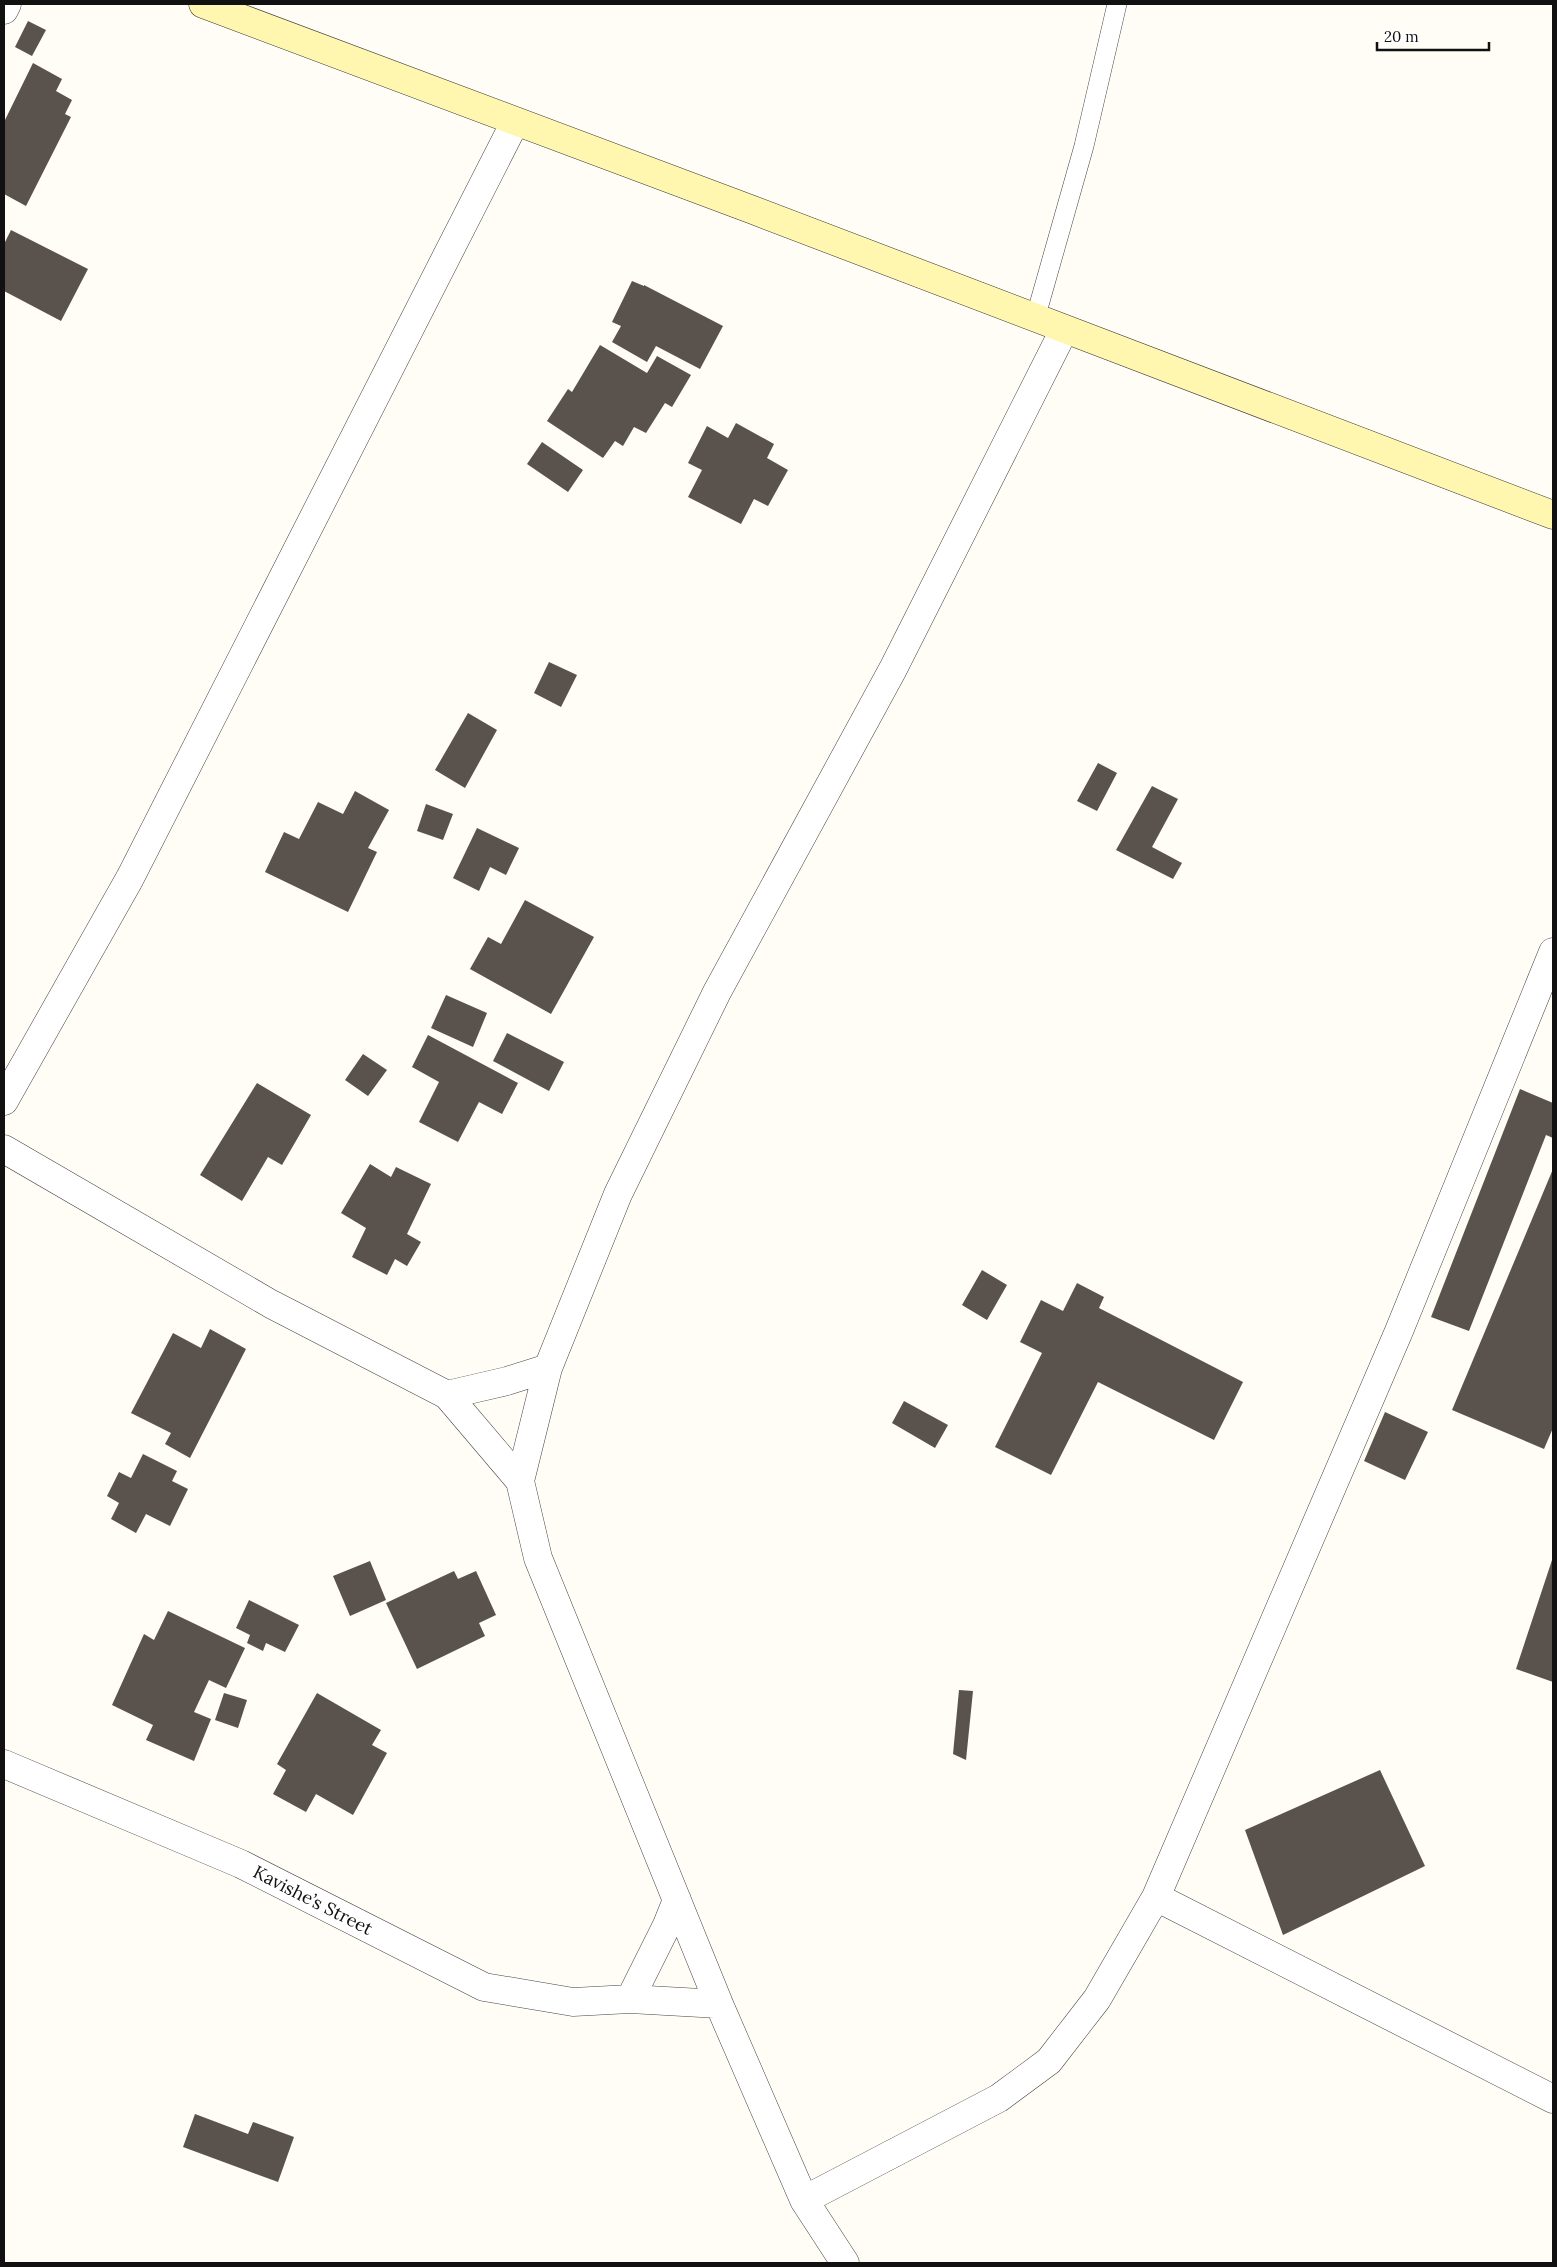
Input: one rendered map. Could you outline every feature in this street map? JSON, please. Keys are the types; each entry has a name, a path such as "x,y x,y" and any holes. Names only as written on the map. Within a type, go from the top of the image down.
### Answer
{"street":[{"path":"4,10 7,4"},
{"path":"203,4 753,210 1553,515"},
{"path":"4,1101 130,878 515,122"},
{"path":"520,1482 548,1368 618,1194 717,992 893,669 1064,330"},
{"path":"804,2200 999,2098 1048,2061 1097,1998 1156,1897 1399,1330 1553,952"},
{"path":"4,1148 270,1304 447,1395 520,1482 538,1558 719,2004 804,2200 845,2263"},
{"path":"447,1395 507,1381 548,1368"},
{"name":"Kavishe’s Street","path":"4,1764 241,1864 484,1987 573,2002 630,1999 719,2004"},
{"path":"1156,1897 1553,2099"},
{"path":"630,1999 667,1925 677,1900"}],"lane":[{"path":"1035,319 1084,146 1117,4"}],"building":[{"path":"28,21 46,30 32,56 15,47"},
{"path":"33,63 62,79 56,91 72,100 65,114 71,117 26,206 4,194 4,122"},
{"path":"11,230 88,269 61,321 4,291 4,244"},
{"path":"632,281 644,285 723,326 700,369 656,346 647,362 612,342 621,326 612,322"},
{"path":"600,345 647,373 657,356 691,375 672,407 665,403 646,433 634,427 623,446 615,441 603,458 547,421 568,389 572,392"},
{"path":"736,423 774,444 767,458 788,470 768,506 754,499 741,524 688,497 702,470 688,463 707,426 728,438"},
{"path":"542,442 583,470 568,492 527,464"},
{"path":"549,662 577,675 561,707 534,693"},
{"path":"468,713 497,730 465,788 435,770"},
{"path":"1098,763 1117,773 1097,811 1077,801"},
{"path":"1152,786 1178,799 1152,847 1182,863 1173,879 1116,850"},
{"path":"355,791 389,810 368,848 377,852 348,912 265,872 284,832 299,839 318,802 343,814"},
{"path":"426,804 453,814 443,840 417,831"},
{"path":"477,828 519,848 506,875 490,867 479,891 453,878"},
{"path":"525,900 594,937 551,1014 470,969 488,937 501,944"},
{"path":"446,995 487,1013 473,1047 431,1028"},
{"path":"507,1033 564,1062 549,1091 493,1061"},
{"path":"428,1035 518,1083 502,1114 479,1102 458,1142 419,1122 439,1082 412,1067"},
{"path":"363,1054 387,1070 368,1096 345,1080"},
{"path":"257,1083 311,1115 282,1165 268,1157 242,1201 200,1175"},
{"path":"1520,1089 1553,1103 1553,1138 1546,1135 1469,1331 1431,1317"},
{"path":"370,1164 391,1177 396,1167 431,1184 407,1234 421,1242 407,1266 395,1259 387,1275 352,1257 366,1228 341,1213"},
{"path":"1553,1169 1553,1428 1544,1449 1452,1410"},
{"path":"982,1270 1007,1285 987,1320 962,1305"},
{"path":"1077,1283 1104,1297 1099,1308 1243,1382 1214,1440 1098,1382 1051,1475 995,1447 1042,1353 1020,1342 1041,1300 1063,1311"},
{"path":"210,1329 246,1349 190,1458 165,1444 171,1433 131,1413 173,1333 201,1348"},
{"path":"904,1401 948,1425 935,1448 892,1423"},
{"path":"1385,1412 1428,1432 1405,1480 1364,1461"},
{"path":"143,1454 177,1471 172,1481 188,1489 170,1526 146,1514 136,1533 111,1519 119,1503 107,1496 119,1472 131,1478"},
{"path":"1553,1557 1553,1682 1516,1669"},
{"path":"370,1561 386,1600 350,1616 333,1576"},
{"path":"454,1571 458,1579 476,1571 496,1615 479,1623 485,1636 417,1669 386,1603"},
{"path":"249,1600 299,1625 285,1652 266,1643 263,1651 247,1643 250,1635 236,1628"},
{"path":"168,1611 245,1648 226,1688 209,1680 194,1712 211,1719 194,1761 146,1740 153,1725 112,1705 144,1634 154,1640"},
{"path":"959,1690 973,1691 966,1760 953,1754"},
{"path":"224,1693 247,1700 238,1728 215,1720"},
{"path":"317,1693 381,1730 372,1745 387,1753 353,1815 316,1794 306,1812 273,1794 286,1770 277,1764"},
{"path":"1380,1770 1425,1866 1283,1935 1245,1830"},
{"path":"195,2114 248,2134 253,2122 294,2137 278,2182 183,2147"}]}
